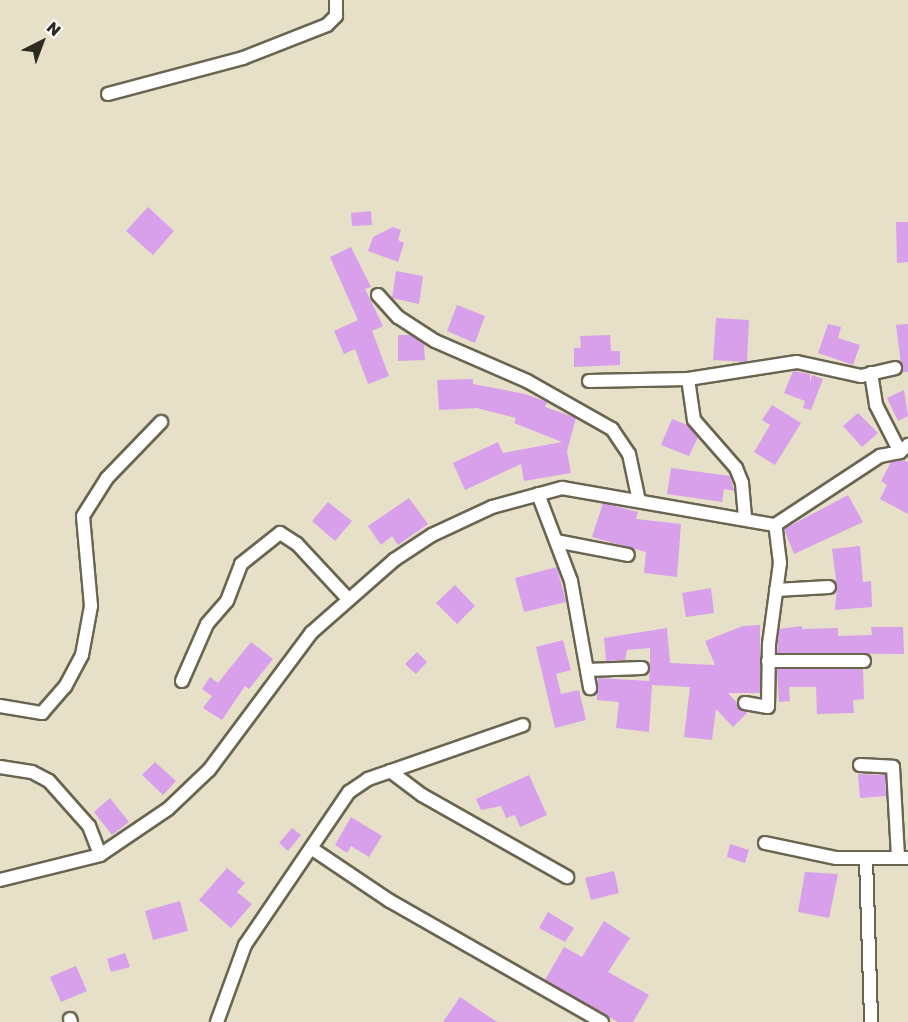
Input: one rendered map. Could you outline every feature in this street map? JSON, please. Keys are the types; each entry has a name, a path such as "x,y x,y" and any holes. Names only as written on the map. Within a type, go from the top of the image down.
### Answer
{"street":[{"path":"108,94 243,58 327,25 336,16 336,0"},
{"path":"378,295 398,317 435,341 527,381 612,429 629,454 639,501"},
{"path":"589,381 688,379 797,363 861,376 895,368"},
{"path":"0,880 100,855 168,809 209,770 311,633 432,535 492,507 562,488 775,525 880,456 904,448 876,405 871,373"},
{"path":"688,379 694,420 718,444 739,476 745,519"},
{"path":"0,706 42,713 65,687 82,656 91,606 83,516 107,478 162,422"},
{"path":"538,494 571,581 590,688"},
{"path":"745,703 768,707 768,661 780,564 775,525"},
{"path":"182,681 207,624 227,601 241,564 280,533 297,544 349,600"},
{"path":"555,540 628,555"},
{"path":"776,590 830,587"},
{"path":"768,661 864,661"},
{"path":"587,670 642,668"},
{"path":"217,1022 245,945 349,792 368,779 523,725"},
{"path":"765,843 836,858 903,857 893,767 860,765"},
{"path":"0,767 32,772 49,781 89,826 100,855"},
{"path":"390,771 422,795 567,877"},
{"path":"311,848 390,901 602,1022"},
{"path":"866,859 871,1022"}],"building":[{"path":"148,207 174,231 153,255 126,231"},
{"path":"371,211 372,225 352,226 351,213"},
{"path":"896,222 908,222 908,262 897,263"},
{"path":"393,227 401,230 398,240 404,243 398,262 368,251 373,237"},
{"path":"351,247 371,287 365,289 383,326 372,331 389,376 368,384 355,349 344,354 334,331 358,320 330,257"},
{"path":"396,271 423,276 419,304 392,298"},
{"path":"457,305 485,316 475,343 447,331"},
{"path":"716,318 749,320 747,362 713,360"},
{"path":"828,324 841,327 838,338 860,345 853,365 818,353"},
{"path":"908,324 908,372 902,372 896,325"},
{"path":"398,335 411,335 424,344 425,360 398,361"},
{"path":"610,335 611,351 620,351 620,365 574,367 574,348 581,348 580,336"},
{"path":"793,371 810,374 810,382 812,375 823,379 811,410 803,408 805,401 784,393"},
{"path":"473,379 473,384 525,394 547,402 545,407 576,418 567,451 571,473 524,481 521,464 465,490 453,463 498,442 503,453 562,442 514,423 516,418 477,408 439,410 437,380"},
{"path":"904,390 908,416 898,421 887,398"},
{"path":"772,405 801,423 775,465 754,452 770,425 762,420"},
{"path":"858,413 878,433 862,447 843,426"},
{"path":"672,419 687,425 698,437 689,456 661,445"},
{"path":"903,460 908,462 908,514 880,499 887,485 881,481 891,462"},
{"path":"671,468 730,476 734,491 724,489 722,502 667,494"},
{"path":"848,495 863,522 794,554 784,529"},
{"path":"409,498 428,524 398,545 392,536 381,545 368,526"},
{"path":"328,502 352,521 335,541 312,521"},
{"path":"603,503 638,512 636,519 681,524 677,577 644,573 646,552 592,537"},
{"path":"860,546 863,582 871,581 872,607 835,610 837,587 832,549"},
{"path":"557,567 566,602 524,612 515,578"},
{"path":"455,585 475,606 457,624 436,603"},
{"path":"711,588 714,613 686,617 682,593"},
{"path":"760,625 760,693 728,693 747,713 733,727 716,709 712,740 684,737 690,687 652,685 649,732 616,728 619,702 597,700 598,678 649,681 650,648 627,650 625,660 606,661 604,638 667,628 670,663 715,665 705,641 743,626"},
{"path":"802,626 802,629 838,628 838,636 872,635 871,627 903,627 904,654 777,653 779,629"},
{"path":"563,640 571,670 556,674 561,694 579,690 586,720 555,728 536,647"},
{"path":"251,642 273,659 249,689 245,686 222,720 203,708 212,696 202,689 210,677 218,683"},
{"path":"417,652 427,662 416,674 405,664"},
{"path":"777,669 863,669 864,699 853,700 854,713 817,714 816,687 789,687 790,701 779,702"},
{"path":"155,762 176,781 163,795 142,775"},
{"path":"858,774 885,775 886,796 860,798"},
{"path":"529,775 547,815 520,827 515,815 506,818 501,806 481,810 476,799"},
{"path":"110,798 129,822 112,835 94,812"},
{"path":"351,817 382,836 369,857 351,846 347,853 335,845"},
{"path":"292,828 301,835 288,851 279,843"},
{"path":"730,844 749,850 745,863 727,857"},
{"path":"227,868 245,883 237,892 252,904 231,928 199,900"},
{"path":"614,871 619,893 591,900 585,878"},
{"path":"805,872 838,874 829,918 798,912"},
{"path":"180,901 188,931 153,940 145,911"},
{"path":"548,912 574,928 565,942 539,928"},
{"path":"604,921 630,938 608,972 649,995 633,1022 618,1022 545,980 564,947 582,957"},
{"path":"125,953 130,967 111,972 107,959"},
{"path":"76,966 87,991 61,1002 50,977"},
{"path":"460,997 497,1022 443,1022"}]}
